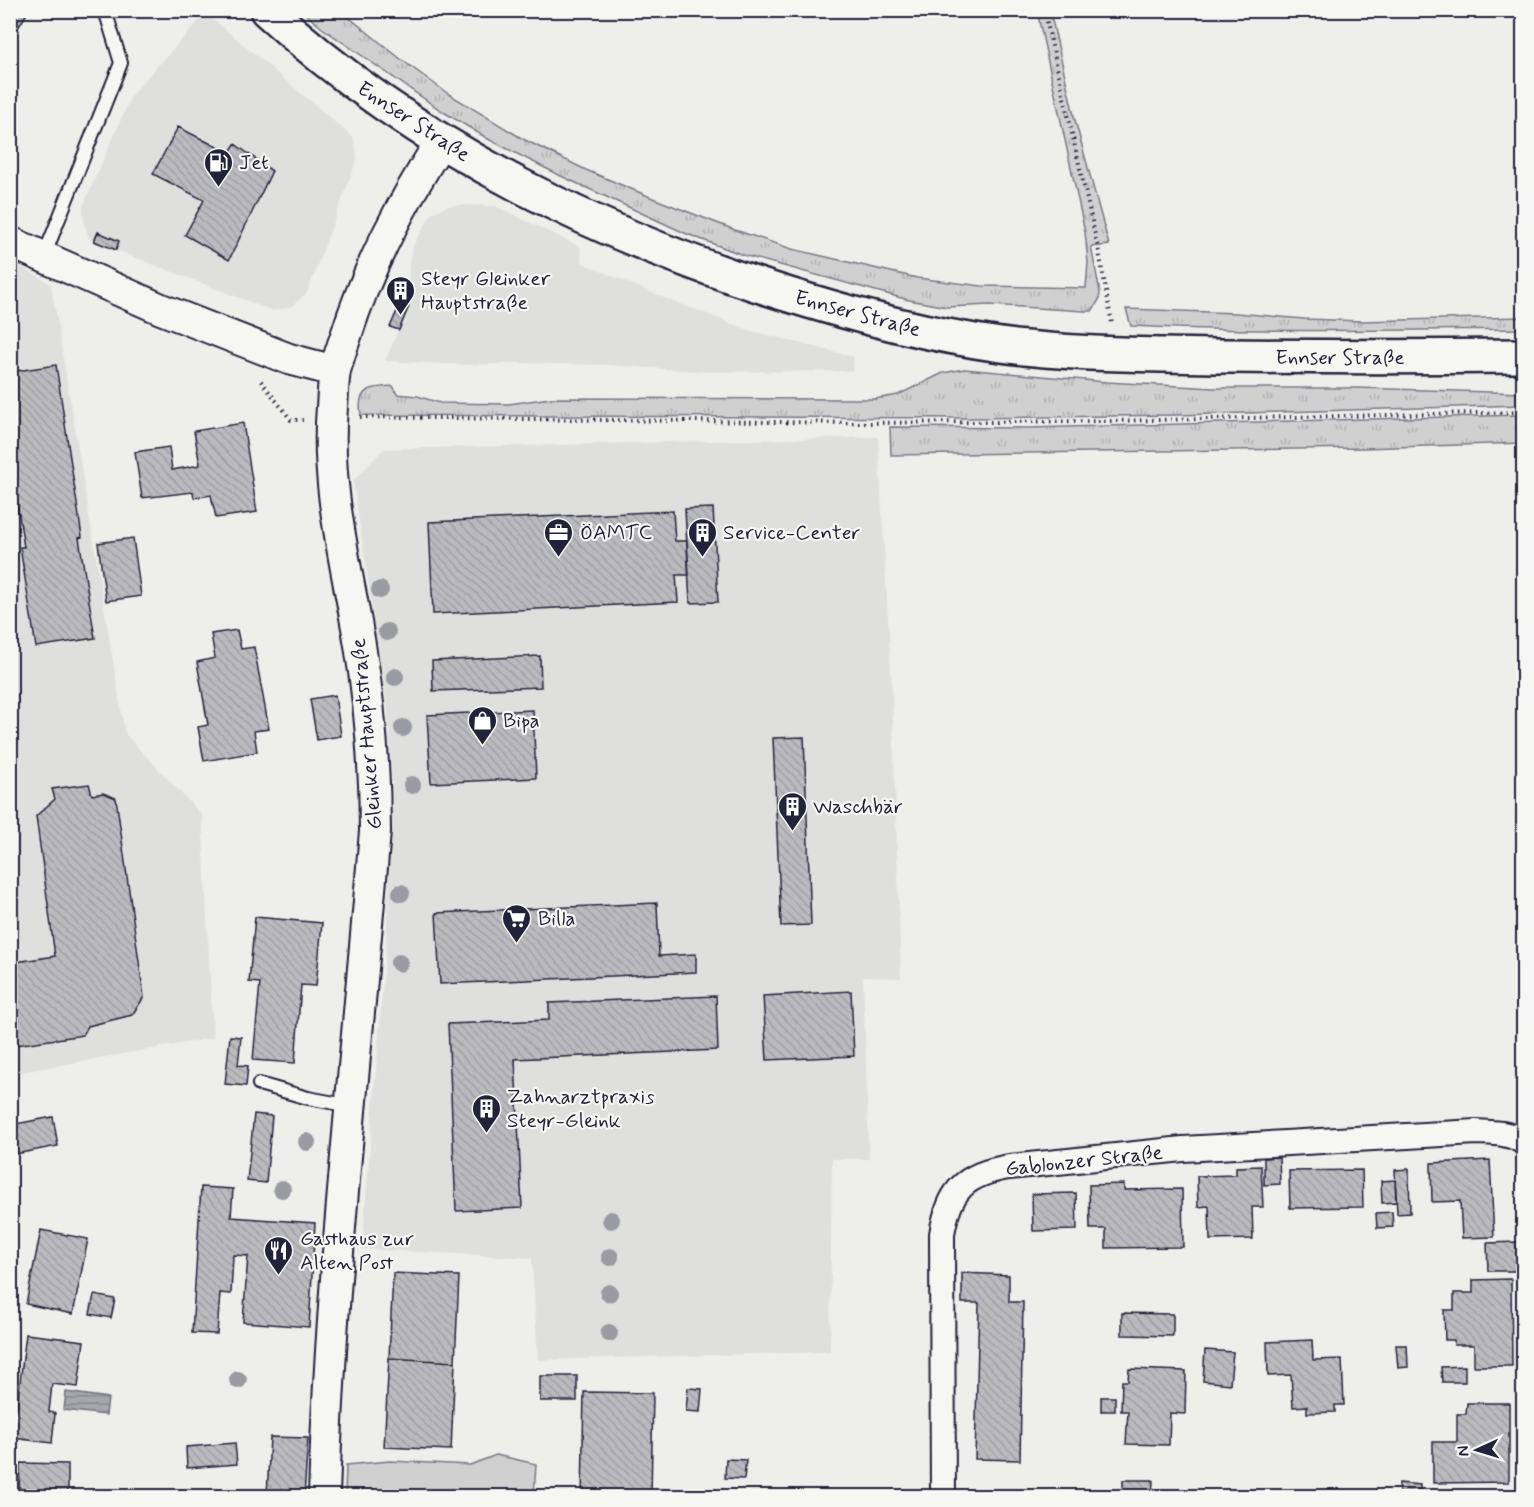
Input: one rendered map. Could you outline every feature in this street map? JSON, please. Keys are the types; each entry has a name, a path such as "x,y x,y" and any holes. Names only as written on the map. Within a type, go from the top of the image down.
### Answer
{"main road":[{"name":"Ennser Straße","path":"267,10 354,81 441,141 502,177 585,218 660,250 750,284 842,311 952,336 1024,348 1111,354 1322,357 1524,356"}],"street":[{"name":"Gleinker Hauptstraße","path":"324,1497 331,1352 375,831 375,794 368,711 360,645 339,536 333,482 331,419 335,371 355,306 372,264 392,224 441,141"},
{"path":"10,242 161,309 290,359 335,371"},
{"name":"Gablonzer Straße","path":"943,1497 942,1234 945,1211 955,1194 969,1180 986,1171 1009,1167 1183,1149 1292,1141 1476,1132 1504,1134 1524,1143"}],"lane":[{"path":"44,257 121,63 105,10"},
{"path":"259,1084 308,1098 351,1106"}],"path":[{"path":"1044,10 1112,319 1111,354"},
{"path":"361,418 855,423 1111,421 1524,411"}],"shaded area":[{"path":"206,13 354,138 357,159 307,293 291,307 273,311 90,240 84,224 83,206 132,94"},
{"path":"447,206 496,206 580,247 582,263 667,299 752,331 854,357 853,371 710,372 608,365 514,363 467,365 385,361 409,306 409,263 414,244 432,213"},
{"path":"11,261 51,284 125,734 202,815 213,1038 11,1074"},
{"path":"878,437 892,690 901,978 863,977 869,1159 832,1159 830,1352 538,1360 532,1258 362,1249 386,943 393,799 388,712 353,481 384,449"},
{"path":"66,1392 108,1398 106,1415 64,1410"}],"green space":[{"path":"302,11 341,11 447,93 523,139 586,170 735,230 792,249 917,278 982,286 1086,288 1088,263 1085,232 1037,11 1050,11 1075,120 1109,245 1091,247 1100,292 1099,300 1092,311 990,305 947,307 909,300 743,255 687,234 561,176 490,140 442,111 322,28"},
{"path":"1126,309 1362,321 1523,317 1523,329 1278,330 1131,326"},
{"path":"964,369 1106,382 1214,388 1357,388 1523,393 1523,405 1177,415 972,418 361,415 360,406 363,394 367,391 372,388 393,386 397,394 417,396 440,403 509,404 550,398 875,399 898,395 943,373"},
{"path":"1523,415 1523,443 1363,448 891,455 890,427 1028,428"},
{"path":"496,1455 536,1464 534,1496 345,1496 346,1465 390,1461 470,1465"}],"building":[{"path":"10,10 29,10 10,41"},
{"path":"178,127 229,153 235,144 272,171 229,260 185,235 204,200 153,174"},
{"path":"98,232 119,241 116,250 94,241"},
{"name":"Steyr Gleinker Hauptstraße","path":"401,302 409,306 399,330 390,327"},
{"path":"56,365 95,638 36,647 20,547 24,547 10,459 10,372"},
{"path":"243,423 257,512 216,518 211,495 194,498 193,492 142,498 135,452 169,447 172,470 200,465 194,431"},
{"name":"Service-Center","path":"713,508 718,602 690,603 685,509"},
{"name":"ÖAMTC","path":"673,511 675,541 687,541 689,575 676,575 678,602 433,614 429,522"},
{"path":"133,538 141,596 106,601 98,543"},
{"path":"237,630 241,649 254,647 269,729 254,731 257,752 204,761 198,727 208,725 197,662 215,658 211,634"},
{"path":"540,656 541,687 433,691 432,661"},
{"path":"335,695 341,736 317,740 310,699"},
{"name":"Bipa","path":"533,710 536,778 431,783 427,715"},
{"name":"Waschbär","path":"804,737 811,925 781,926 773,738"},
{"path":"89,784 92,795 103,793 116,798 144,997 132,1015 88,1026 83,1035 10,1046 10,963 55,956 36,816 55,799 52,789"},
{"path":"657,903 659,956 696,954 696,972 440,984 436,913"},
{"path":"255,917 322,923 316,986 301,985 295,1063 253,1060 260,983 249,982"},
{"path":"851,991 854,1056 767,1060 763,996"},
{"name":"Zahnarztpraxis Steyr-Gleink","path":"716,996 718,1050 515,1059 522,1208 456,1211 448,1024 549,1020 549,1003"},
{"path":"230,1036 241,1037 238,1065 248,1066 246,1086 225,1084"},
{"path":"254,1114 272,1116 266,1183 247,1181"},
{"path":"53,1117 58,1146 10,1155 10,1125"},
{"path":"1279,1157 1280,1184 1264,1185 1264,1158"},
{"path":"1490,1160 1494,1237 1462,1238 1460,1201 1432,1202 1431,1163"},
{"path":"1261,1166 1263,1207 1252,1207 1253,1239 1210,1240 1209,1206 1198,1207 1197,1176 1236,1175 1236,1167"},
{"path":"1409,1169 1410,1213 1397,1214 1395,1170"},
{"path":"1362,1170 1363,1207 1290,1208 1289,1171"},
{"path":"1395,1180 1396,1202 1382,1203 1381,1181"},
{"path":"1124,1184 1124,1190 1182,1189 1183,1247 1106,1248 1106,1229 1090,1229 1089,1185"},
{"name":"Gasthaus zur Alten Post","path":"201,1187 233,1189 231,1217 315,1223 309,1327 243,1322 248,1256 233,1255 231,1294 220,1293 217,1334 192,1333"},
{"path":"1076,1193 1077,1230 1033,1231 1032,1194"},
{"path":"1392,1212 1393,1227 1377,1228 1376,1213"},
{"path":"41,1230 88,1239 73,1314 26,1304"},
{"path":"1519,1242 1520,1271 1488,1271 1487,1243"},
{"path":"393,1273 459,1276 455,1362 389,1358"},
{"path":"962,1273 1009,1275 1009,1302 1023,1302 1020,1460 975,1459 979,1303 962,1303"},
{"path":"1511,1279 1512,1366 1474,1366 1474,1345 1454,1345 1454,1340 1445,1340 1444,1310 1454,1310 1454,1293 1473,1293 1473,1280"},
{"path":"94,1295 115,1299 111,1318 90,1314"},
{"path":"1122,1313 1173,1314 1173,1336 1122,1335"},
{"path":"26,1334 84,1341 78,1387 52,1384 49,1412 55,1413 52,1443 13,1438"},
{"path":"1312,1340 1313,1360 1342,1359 1344,1405 1335,1405 1335,1412 1307,1413 1307,1406 1293,1407 1291,1375 1268,1376 1267,1342"},
{"path":"1396,1345 1407,1345 1408,1367 1398,1368"},
{"path":"1205,1350 1233,1352 1230,1384 1203,1381"},
{"path":"389,1358 455,1362 451,1450 384,1447"},
{"path":"1465,1366 1465,1382 1442,1382 1441,1367"},
{"path":"1129,1369 1186,1371 1185,1414 1170,1413 1169,1445 1126,1444 1128,1411 1121,1411 1122,1381 1128,1381"},
{"path":"540,1376 577,1376 577,1401 540,1401"},
{"path":"688,1388 702,1389 700,1412 686,1411"},
{"path":"584,1392 653,1393 651,1496 582,1496"},
{"path":"1101,1397 1115,1397 1115,1411 1101,1411"},
{"path":"1467,1403 1509,1403 1509,1482 1433,1483 1433,1442 1457,1442 1457,1414 1466,1414"},
{"path":"270,1437 308,1438 304,1496 267,1496"},
{"path":"235,1443 237,1464 187,1468 186,1447"},
{"path":"726,1459 746,1460 744,1479 725,1478"},
{"path":"20,1463 68,1464 68,1496 19,1496"},
{"path":"1123,1480 1153,1480 1152,1496 1123,1496"},
{"path":"1399,1483 1420,1485 1420,1496 1399,1496"}],"place":[{"name":"Jet","path":"218,188"},
{"name":"Steyr Gleinker Hauptstraße","path":"400,316"},
{"name":"ÖAMTC","path":"559,558"},
{"name":"Service-Center","path":"702,558"},
{"name":"Bipa","path":"482,746"},
{"name":"Waschbär","path":"792,832"},
{"name":"Billa","path":"517,944"},
{"name":"Zahnarztpraxis Steyr-Gleink","path":"486,1134"},
{"name":"Gasthaus zur Alten Post","path":"279,1276"}]}
